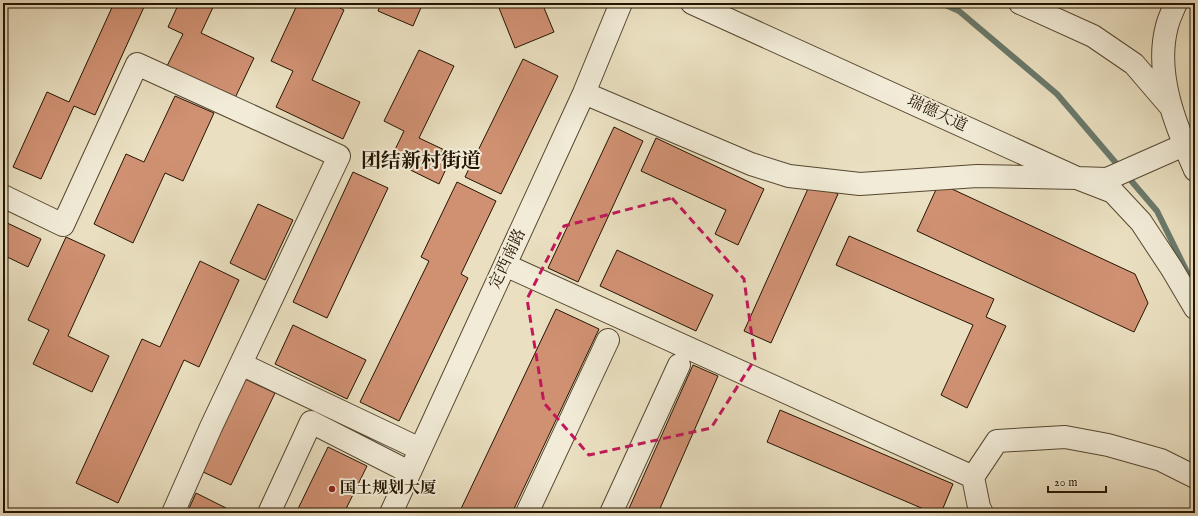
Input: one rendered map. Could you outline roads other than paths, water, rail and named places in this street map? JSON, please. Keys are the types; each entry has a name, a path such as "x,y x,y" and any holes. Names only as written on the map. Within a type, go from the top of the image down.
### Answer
{"street":[{"name":"定西南路","path":"391,513 584,93 621,3"},
{"name":"瑞德大道","path":"692,3 1077,178 1107,179 1184,145"},
{"path":"1020,3 1093,36 1134,64 1170,106"},
{"path":"1176,3 1166,26 1162,58 1170,106 1195,170"},
{"path":"3,196 63,225 137,64 339,156 173,513"},
{"path":"584,93 750,164 790,176 860,184 977,176 1077,178 1113,192 1141,222 1172,269 1195,308"},
{"path":"505,265 973,477"},
{"path":"527,513 608,340"},
{"path":"241,364 420,449"},
{"path":"611,513 679,365"},
{"path":"269,513 311,422 409,472"},
{"path":"982,513 979,507 973,477 997,441 1065,437 1108,445 1161,460 1195,477"}],"waterway":[{"path":"941,3 959,11 1057,94 1157,211 1192,282"}],"place":[{"name":"国土规划大厦","path":"332,489"}],"district":[{"name":"团结新村街道","path":"421,161"}]}
